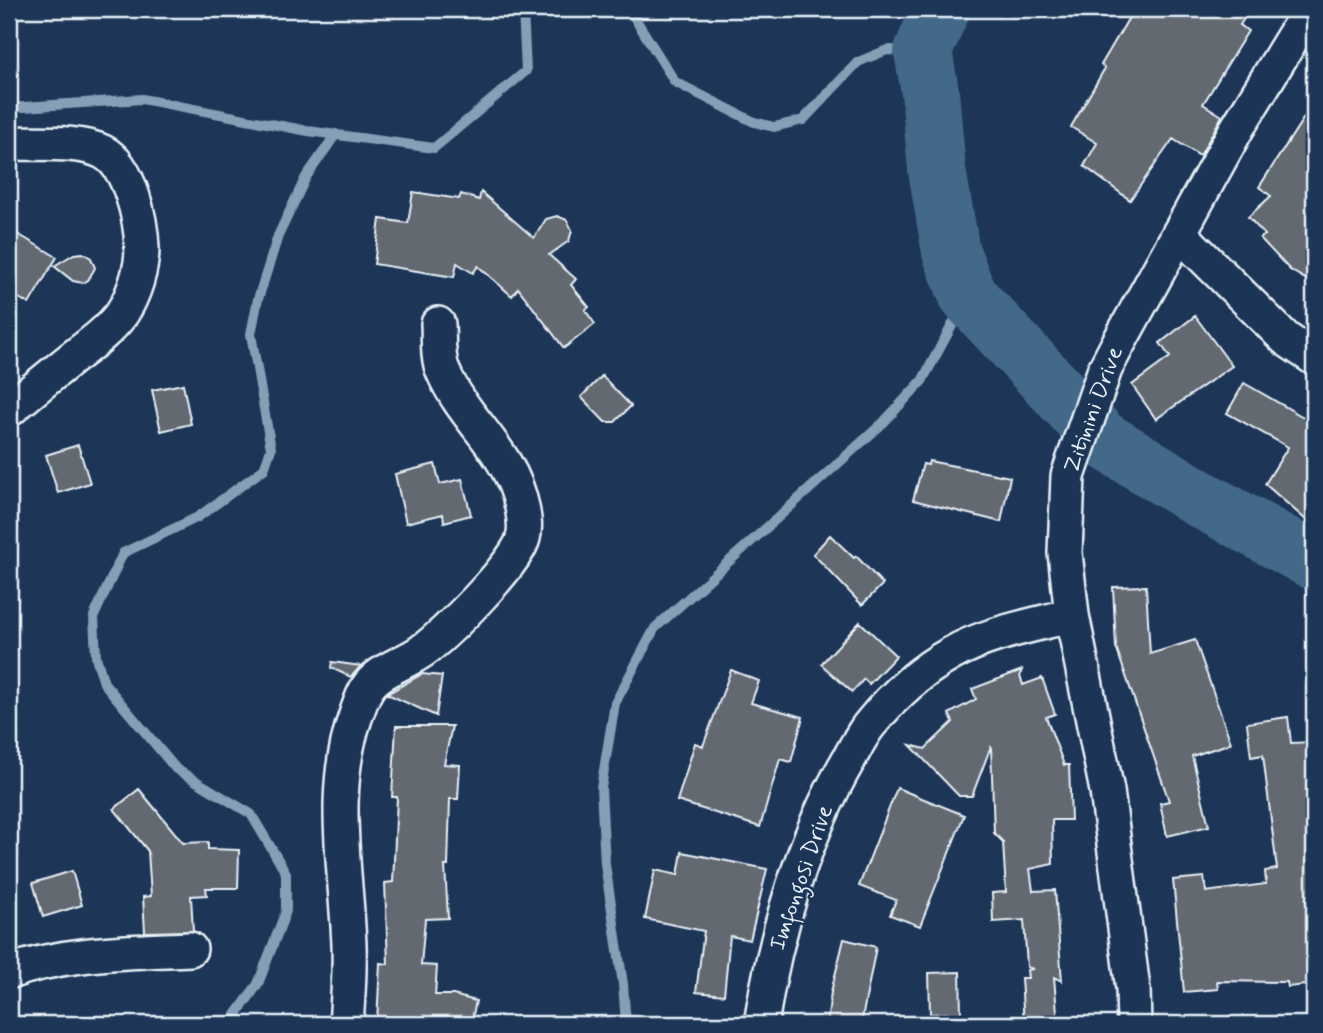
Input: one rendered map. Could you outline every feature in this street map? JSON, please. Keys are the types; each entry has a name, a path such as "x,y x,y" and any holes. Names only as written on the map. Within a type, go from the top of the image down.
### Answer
{"street":[{"name":"Zitinini Drive","path":"1134,1024 1133,989 1107,791 1072,615 1065,553 1068,476 1105,369 1236,130 1310,9"},
{"path":"9,143 85,146 105,153 127,178 142,249 134,290 122,312 107,330 9,410"},
{"path":"1179,233 1286,339 1314,358"},
{"path":"346,1024 349,945 340,834 341,775 361,701 372,682 422,651 449,629 516,556 523,538 525,520 519,489 501,454 449,385 442,368 439,324"},
{"name":"Imfongosi Drive","path":"761,1024 768,979 800,868 834,784 869,724 910,681 951,653 988,637 1072,615"},
{"path":"9,972 68,957 190,949"}],"building":[{"path":"1134,9 1250,9 1240,25 1248,31 1203,104 1222,116 1200,156 1173,139 1130,200 1084,166 1097,143 1071,127 1105,68 1101,65"},
{"path":"1314,102 1314,284 1290,270 1260,238 1265,235 1248,217 1271,196 1259,187"},
{"path":"413,192 459,199 461,194 479,200 481,192 534,238 546,219 557,216 567,220 572,230 569,241 549,255 576,279 571,285 589,307 585,310 595,324 564,348 518,288 512,296 478,266 473,273 457,263 454,277 374,264 380,219 408,223"},
{"path":"9,229 57,257 29,304 9,292"},
{"path":"83,253 91,258 95,268 83,283 73,281 54,266 74,254"},
{"path":"1195,316 1232,366 1156,419 1132,385 1170,357 1160,343"},
{"path":"602,376 631,406 615,422 605,422 581,397"},
{"path":"1244,383 1305,418 1314,403 1314,527 1265,484 1288,447 1227,413"},
{"path":"183,384 191,424 161,431 152,390"},
{"path":"78,445 90,483 58,493 46,455"},
{"path":"929,461 1010,477 1001,522 913,500 923,464 928,465"},
{"path":"435,464 440,484 462,479 471,515 444,522 443,514 406,523 395,474"},
{"path":"830,535 854,558 856,556 883,584 862,605 813,554"},
{"path":"1146,586 1150,654 1195,640 1231,743 1192,756 1209,826 1167,836 1160,803 1169,801 1116,647 1113,587"},
{"path":"860,622 896,656 869,684 864,679 852,692 821,664"},
{"path":"332,662 361,666 351,677 331,668"},
{"path":"731,670 759,681 751,703 803,717 791,762 780,759 760,827 677,801 695,743 703,746"},
{"path":"1022,670 1020,675 1023,685 1042,678 1055,714 1046,717 1064,765 1069,765 1071,820 1052,820 1053,864 1030,869 1033,891 1055,890 1062,981 1054,977 1058,1024 1024,1024 1021,978 1028,978 1027,970 1033,969 1027,967 1024,920 993,922 992,893 1006,892 1003,842 994,833 991,746 972,796 959,796 910,745 925,749 953,722 949,714 976,699 972,689"},
{"path":"422,674 442,676 436,716 387,694"},
{"path":"1288,717 1291,743 1314,742 1314,826 1310,827 1314,869 1314,984 1288,987 1287,982 1217,981 1218,989 1184,992 1173,880 1204,877 1206,892 1266,884 1265,871 1277,869 1263,755 1251,757 1247,723"},
{"path":"396,726 452,726 444,764 460,765 458,799 450,799 448,866 445,866 448,918 425,919 421,965 437,966 435,995 453,995 476,1001 471,1024 377,1022 380,963 388,964 385,883 393,882 397,797 392,797"},
{"path":"897,788 964,815 920,926 890,915 896,900 859,886"},
{"path":"139,789 183,843 208,842 208,849 239,850 238,888 206,888 207,895 191,896 193,931 145,932 143,897 151,896 148,851 114,809"},
{"path":"682,852 767,869 750,940 730,936 724,995 696,992 704,931 645,919 655,870 678,875"},
{"path":"72,871 82,905 43,917 33,883"},
{"path":"844,939 876,947 861,1024 827,1024 831,992"},
{"path":"960,972 961,1013 930,1014 929,973"}],"waterway":[{"path":"9,108 142,99 308,131 434,148 526,71 523,9"},
{"path":"629,9 675,82 754,122 774,127 803,120 858,62 887,50 923,51"},
{"path":"941,9 923,51 930,92 937,170 951,252 968,296 1102,439 1197,497 1314,561"},
{"path":"237,1024 236,1015 258,984 286,911 286,873 251,814 176,769 104,683 96,657 94,616 123,553 198,517 264,469 271,449 251,334 258,299 278,236 306,177 336,134"},
{"path":"626,1024 623,984 605,864 601,788 615,703 655,628 883,423 922,381 968,296"}]}
